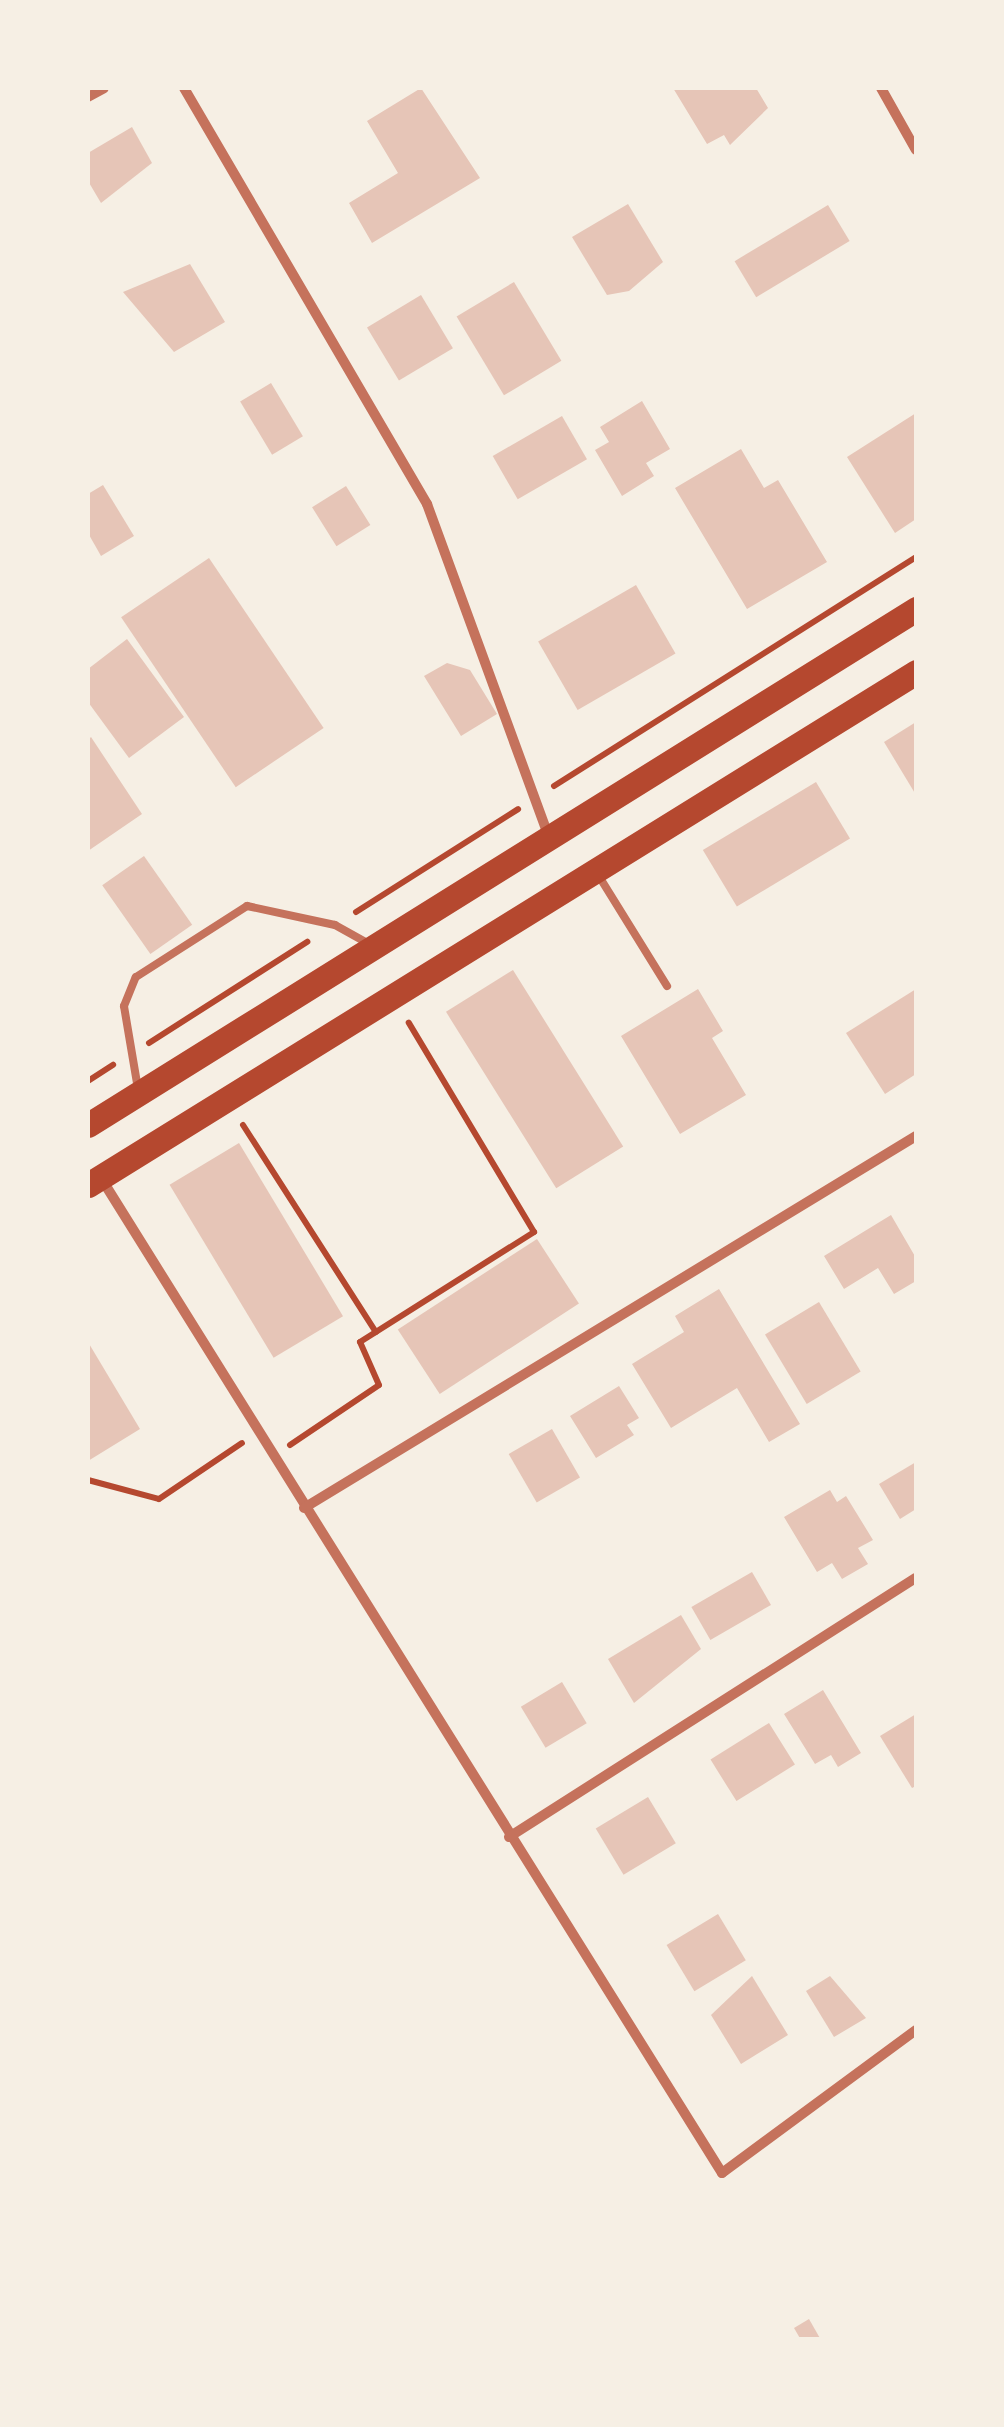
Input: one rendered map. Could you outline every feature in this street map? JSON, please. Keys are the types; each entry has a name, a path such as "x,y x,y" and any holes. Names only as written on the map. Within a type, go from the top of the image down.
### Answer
{"main road":[{"path":"88,1125 916,610"},
{"path":"94,1182 916,672"}],"street":[{"path":"88,97 104,88"},
{"path":"184,88 427,504 549,837"},
{"path":"881,88 916,150"},
{"path":"304,1508 916,1136"},
{"path":"94,1182 258,1432 722,2173 916,2030"},
{"path":"509,1837 916,1578"}],"lane":[{"path":"595,870 667,986"},
{"path":"139,1092 126,1057 124,1006 136,977 247,906 335,924 377,947"}],"path":[{"path":"88,1081 916,557"},
{"path":"272,1456 380,1386 360,1342 534,1232 409,1023"},
{"path":"243,1125 376,1332"},
{"path":"88,1480 158,1498 258,1432"}],"building":[{"path":"421,88 480,178 372,243 349,203 398,173 367,121"},
{"path":"673,88 756,88 768,108 730,145 724,135 707,144"},
{"path":"132,127 152,163 101,203 88,181 88,153"},
{"path":"628,204 663,262 629,291 607,295 572,237"},
{"path":"828,205 850,241 756,297 735,261"},
{"path":"190,264 225,322 174,352 123,292"},
{"path":"514,282 561,361 504,395 457,317"},
{"path":"421,295 453,348 399,381 367,327"},
{"path":"271,383 303,436 272,455 240,402"},
{"path":"642,401 670,449 646,463 654,476 622,496 595,450 609,442 600,427"},
{"path":"916,413 916,519 895,533 847,457"},
{"path":"562,416 587,459 518,499 493,456"},
{"path":"741,449 764,488 778,480 827,562 747,609 675,488"},
{"path":"103,485 134,536 101,556 88,533 88,494"},
{"path":"346,486 370,525 336,546 312,507"},
{"path":"209,558 324,728 236,787 121,617"},
{"path":"636,585 676,653 578,710 538,642"},
{"path":"127,639 184,717 129,758 88,702 88,669"},
{"path":"447,663 470,670 497,714 461,736 424,676"},
{"path":"916,722 916,795 884,742"},
{"path":"91,737 142,814 88,851 88,740"},
{"path":"816,782 850,839 737,907 703,850"},
{"path":"144,856 192,925 150,954 102,885"},
{"path":"513,970 623,1146 556,1188 446,1012"},
{"path":"698,989 723,1031 712,1038 746,1095 680,1134 621,1036"},
{"path":"916,989 916,1074 885,1094 846,1033"},
{"path":"239,1143 343,1316 274,1358 170,1185"},
{"path":"891,1215 916,1258 916,1281 894,1294 878,1268 844,1289 824,1256"},
{"path":"537,1239 579,1304 440,1394 398,1329"},
{"path":"719,1289 800,1424 769,1442 737,1388 671,1428 632,1364 684,1332 675,1316"},
{"path":"819,1302 861,1371 807,1404 765,1334"},
{"path":"88,1342 140,1429 88,1461"},
{"path":"619,1386 639,1418 627,1425 634,1435 596,1458 570,1416"},
{"path":"552,1429 580,1477 537,1502 509,1454"},
{"path":"916,1462 916,1509 900,1519 879,1484"},
{"path":"830,1490 837,1502 846,1496 873,1540 858,1548 868,1564 842,1579 832,1563 817,1572 784,1517"},
{"path":"752,1572 771,1605 710,1640 691,1607"},
{"path":"681,1615 701,1649 634,1703 608,1659"},
{"path":"562,1682 587,1723 546,1748 521,1707"},
{"path":"823,1690 861,1753 838,1767 831,1755 815,1764 784,1714"},
{"path":"916,1714 916,1786 912,1788 880,1736"},
{"path":"769,1723 795,1765 736,1801 710,1760"},
{"path":"648,1797 676,1843 624,1875 596,1828"},
{"path":"718,1914 746,1960 694,1991 667,1945"},
{"path":"752,1976 788,2035 741,2064 711,2015"},
{"path":"830,1976 866,2018 834,2037 806,1991"},
{"path":"809,2319 821,2340 801,2340 794,2328"}]}
